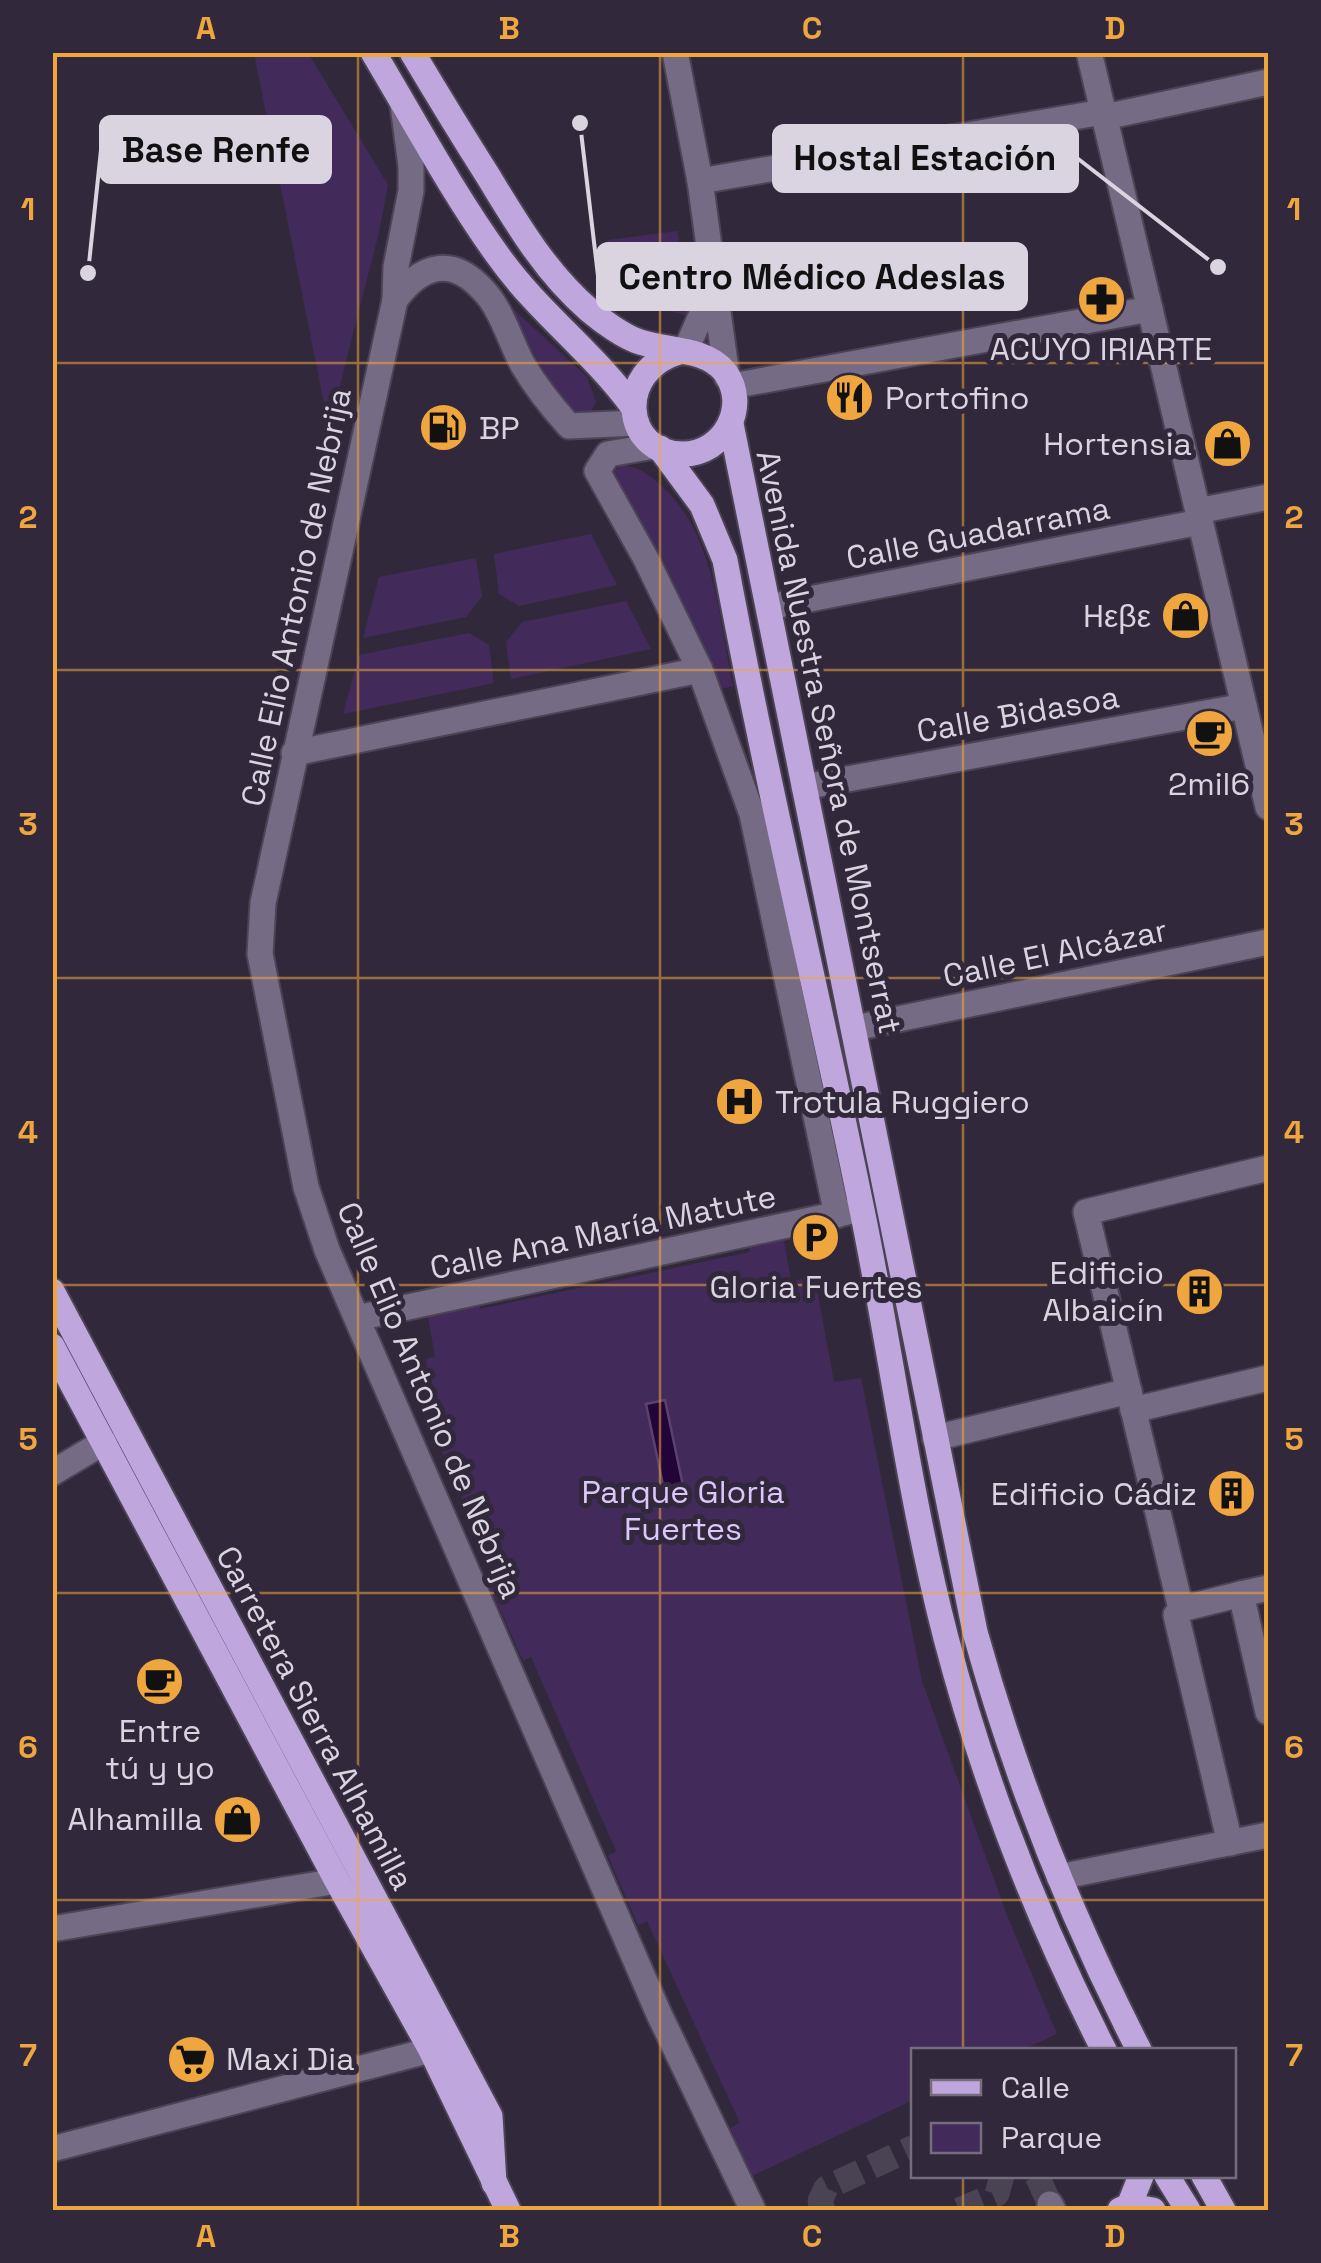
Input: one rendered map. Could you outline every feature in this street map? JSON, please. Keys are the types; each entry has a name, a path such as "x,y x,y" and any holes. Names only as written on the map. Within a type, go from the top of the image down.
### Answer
{"main road":[{"path":"373,52 500,258 609,374 658,447 680,454 701,452 719,441 731,424 736,405 730,382 714,362 636,341 589,310 532,248 412,52"},
{"path":"635,415 641,377 664,356 682,352"},
{"name":"Avenida Nuestra Señora de Montserrat","path":"731,424 954,1541 982,1658 1060,1877 1138,2048"},
{"name":"Avenida Nuestra Señora de Montserrat","path":"658,447 702,504 725,560 849,1212 947,1641 993,1785 1034,1894 1103,2048"},
{"name":"Carretera Sierra Alhamilla","path":"52,1291 490,2116 494,2182"},
{"name":"Carretera Sierra Alhamilla","path":"52,1346 430,2050 508,2210"},
{"path":"1134,2209 1141,2178"},
{"path":"1169,2178 1188,2210"},
{"path":"1205,2178 1223,2210"}],"street":[{"path":"674,52 700,180 730,382 1150,309"},
{"path":"1089,52 1268,808"},
{"path":"700,180 1104,115 1268,82"},
{"name":"Calle Elio Antonio de Nebrija","path":"402,100 411,191 396,267 395,300 262,903 260,954 306,1187 326,1250 659,2014 753,2210"},
{"path":"488,296 497,293 500,286 500,258"},
{"path":"395,300 416,276 443,268 458,270 488,296 523,365 569,426 635,415"},
{"path":"682,352 716,284"},
{"name":"Avenida Nuestra Señora de Montserrat","path":"658,447 608,454 598,471 700,670 728,743 760,842 849,1212"},
{"name":"Calle Guadarrama","path":"768,607 1199,516 1268,497"},
{"path":"294,753 700,670"},
{"name":"Calle Bidasoa","path":"804,786 1244,706"},
{"name":"Calle El Alcázar","path":"854,1028 1268,942"},
{"path":"1181,1609 1086,1212 1268,1168"},
{"name":"Calle Ana María Matute","path":"357,1318 849,1212"},
{"path":"935,1438 1268,1378"},
{"path":"52,1472 104,1442"},
{"path":"1230,1843 1176,1616 1181,1609 1268,1588"},
{"path":"1241,1594 1268,1712"},
{"path":"1060,1877 1268,1835"},
{"path":"52,1929 337,1881"},
{"path":"52,2149 430,2050"}],"green space":[{"path":"254,53 308,53 388,185 329,428"},
{"path":"677,231 691,299 686,315 672,312 649,297 630,276 608,240"},
{"path":"511,307 587,377 596,402 590,413 574,413 567,408 508,312"},
{"path":"621,465 640,470 656,481 691,523 711,575 733,686 721,689 652,545 610,474"},
{"path":"591,534 617,585 519,606 499,594 494,554"},
{"path":"476,558 482,597 466,617 363,638 379,577"},
{"path":"626,601 651,649 511,679 506,642 522,622"},
{"path":"469,633 489,645 494,683 343,714 359,655"},
{"name":"Parque Gloria Fuertes","path":"807,1231 808,1236 784,1241 791,1281 809,1278 811,1285 816,1284 834,1382 861,1378 922,1681 1008,1918 1057,2034 1026,2048 911,2048 911,2101 752,2176 730,2128 740,2123 647,1921 638,1925 608,1856 616,1851 531,1657 523,1661 490,1587 498,1581 441,1449 448,1447 416,1372 427,1370 426,1359 435,1357 427,1311 478,1299 480,1309 750,1252 748,1241"}],"shaded area":[{"path":"665,1400 686,1500 667,1504 646,1404"}],"tunnel":[{"path":"823,2210 820,2201 826,2188 911,2148"},
{"path":"959,2210 997,2194 1001,2178"},
{"path":"1038,2178 1050,2204"}],"place":[{"name":"Centro Médico Adeslas","path":"580,123"},
{"name":"Hostal Estación","path":"1218,267"},
{"name":"Base Renfe","path":"88,273"},
{"name":"ACUYO IRIARTE","path":"1101,299"},
{"name":"Portofino","path":"850,398"},
{"name":"BP","path":"444,428"},
{"name":"Hortensia","path":"1227,444"},
{"name":"Hεβε","path":"1186,616"},
{"name":"2mil6","path":"1209,734"},
{"name":"Trotula Ruggiero","path":"740,1102"},
{"name":"Gloria Fuertes","path":"816,1237"},
{"name":"Edificio Albaicín","path":"1199,1291"},
{"name":"Edificio Cádiz","path":"1232,1494"},
{"name":"Entre tú y yo","path":"160,1681"},
{"name":"Alhamilla","path":"238,1819"},
{"name":"Maxi Dia","path":"191,2059"}]}
